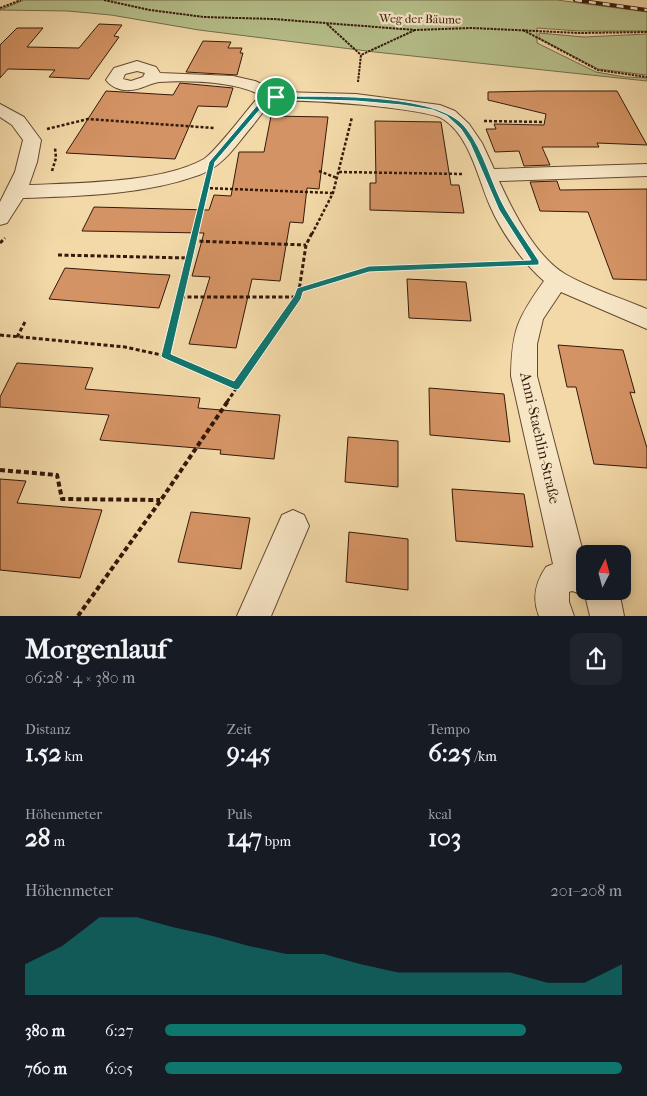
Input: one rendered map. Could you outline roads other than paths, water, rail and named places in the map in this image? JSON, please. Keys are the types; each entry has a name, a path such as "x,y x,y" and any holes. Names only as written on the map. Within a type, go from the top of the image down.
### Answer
{"street":[{"path":"152,77 225,81 251,85 268,91 276,97"},
{"path":"18,192 93,189 170,178 212,162 261,105 276,97 356,99 434,109 449,115 463,128 473,143 502,210 547,271 647,318"},
{"path":"0,109 18,121 32,140 30,159 18,192 0,218"},
{"path":"487,175 647,170"},
{"name":"Anni-Staehlin-Straße","path":"547,271 524,344 524,376 576,565"},
{"path":"254,616 293,526"},
{"name":"Anni-Staehlin-Straße","path":"557,616 551,602 553,585 558,579 576,576"},
{"path":"605,600 607,616"}],"railway":[{"path":"575,0 647,10"}]}
